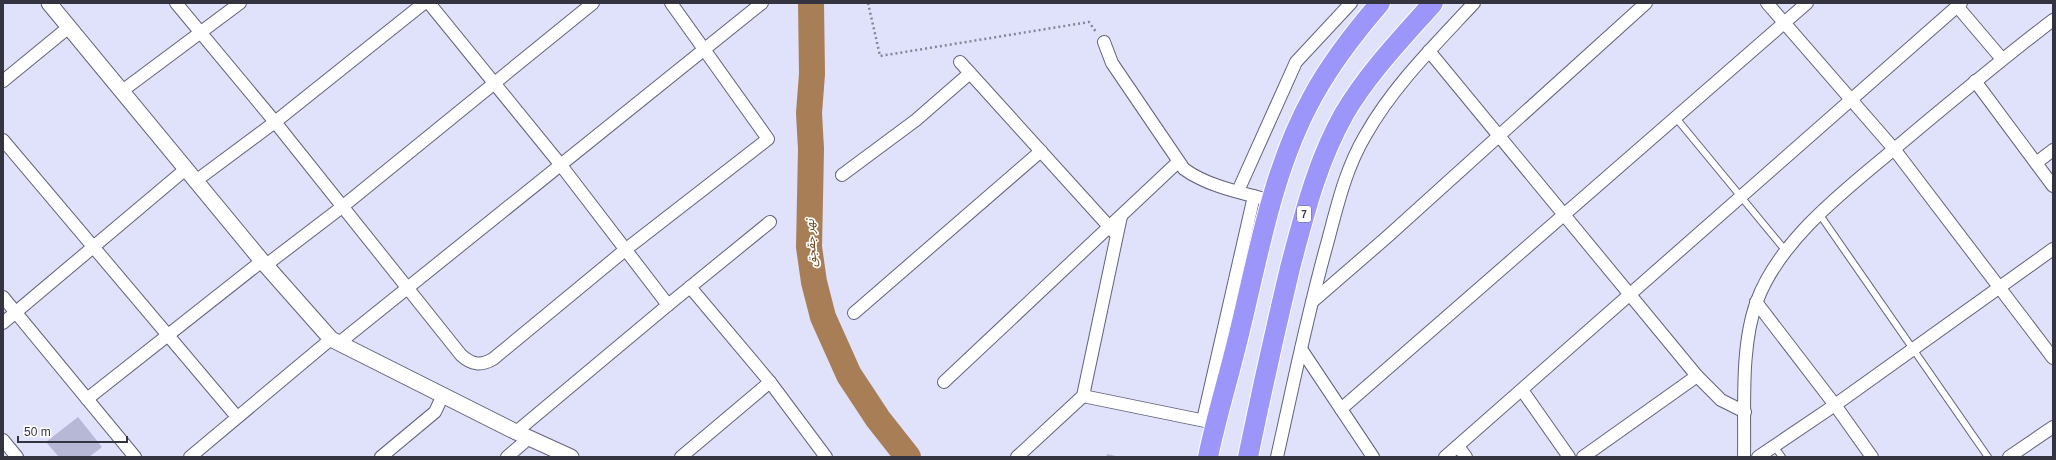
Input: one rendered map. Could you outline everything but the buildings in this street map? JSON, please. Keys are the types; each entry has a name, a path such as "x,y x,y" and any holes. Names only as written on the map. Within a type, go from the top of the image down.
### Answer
{"highway":[{"path":"1208,457 1209,422 1263,199 1289,149 1313,96 1350,38 1380,3"},
{"name":"7","path":"1248,457 1273,338 1305,211 1321,162 1344,114 1359,90 1386,56 1433,3"}],"street":[{"path":"49,3 197,180 264,263 335,341 523,435 571,457"},
{"path":"176,3 275,122 461,355 471,363 480,364 493,359 626,250 768,140 671,3"},
{"path":"122,91 240,3"},
{"path":"197,180 275,122 424,3"},
{"path":"429,3 560,164 668,305"},
{"path":"87,399 168,335 342,206 593,3"},
{"path":"190,457 237,417 335,341 408,288 560,164 762,3"},
{"path":"1238,191 1296,62 1352,3"},
{"path":"1277,457 1312,302 1338,201 1355,153 1380,113 1429,51 1474,3"},
{"path":"1312,302 1646,3"},
{"path":"1767,3 1894,149 2001,287 2053,358"},
{"path":"1341,409 1807,3"},
{"path":"1445,457 1959,5 2002,59"},
{"path":"1744,457 1745,361 1756,302 1766,276 1785,250 1836,198 1975,81 2053,20"},
{"path":"3,81 69,27"},
{"path":"1104,42 1112,63 1178,162 1191,174 1263,199"},
{"path":"1429,51 1628,295 1697,376 1721,400 1745,412"},
{"path":"960,62 1113,232"},
{"path":"842,175 916,120 970,73"},
{"path":"1975,81 2053,186"},
{"path":"3,140 237,417"},
{"path":"2036,163 2053,150"},
{"path":"854,313 1041,151"},
{"path":"1017,457 1083,396 1113,232 1121,216 1178,162"},
{"path":"3,323 187,168"},
{"path":"507,457 523,435 668,305 770,222"},
{"path":"944,382 1113,232"},
{"path":"1758,457 1835,405 2053,249"},
{"path":"690,287 770,382 826,457"},
{"path":"3,297 135,457"},
{"path":"1756,302 1835,405 1872,457"},
{"path":"1301,349 1373,457"},
{"path":"1583,457 1697,376"},
{"path":"681,457 770,382"},
{"path":"1522,390 1569,457"},
{"path":"381,457 435,412 443,395"},
{"path":"1083,396 1209,422"},
{"path":"2010,457 2053,427"},
{"path":"3,440 17,457"},
{"path":"1458,446 1466,457"}],"lane":[{"path":"1676,118 1785,250"},
{"path":"1820,215 1988,457"},
{"path":"1774,446 1782,457"}],"path":[{"path":"868,3 880,56 1089,22 1104,42"}],"waterway":[{"name":"نهر جقجق","path":"811,3 812,74 809,113 811,149 809,247 814,282 823,317 849,375 878,419 908,457"}]}
